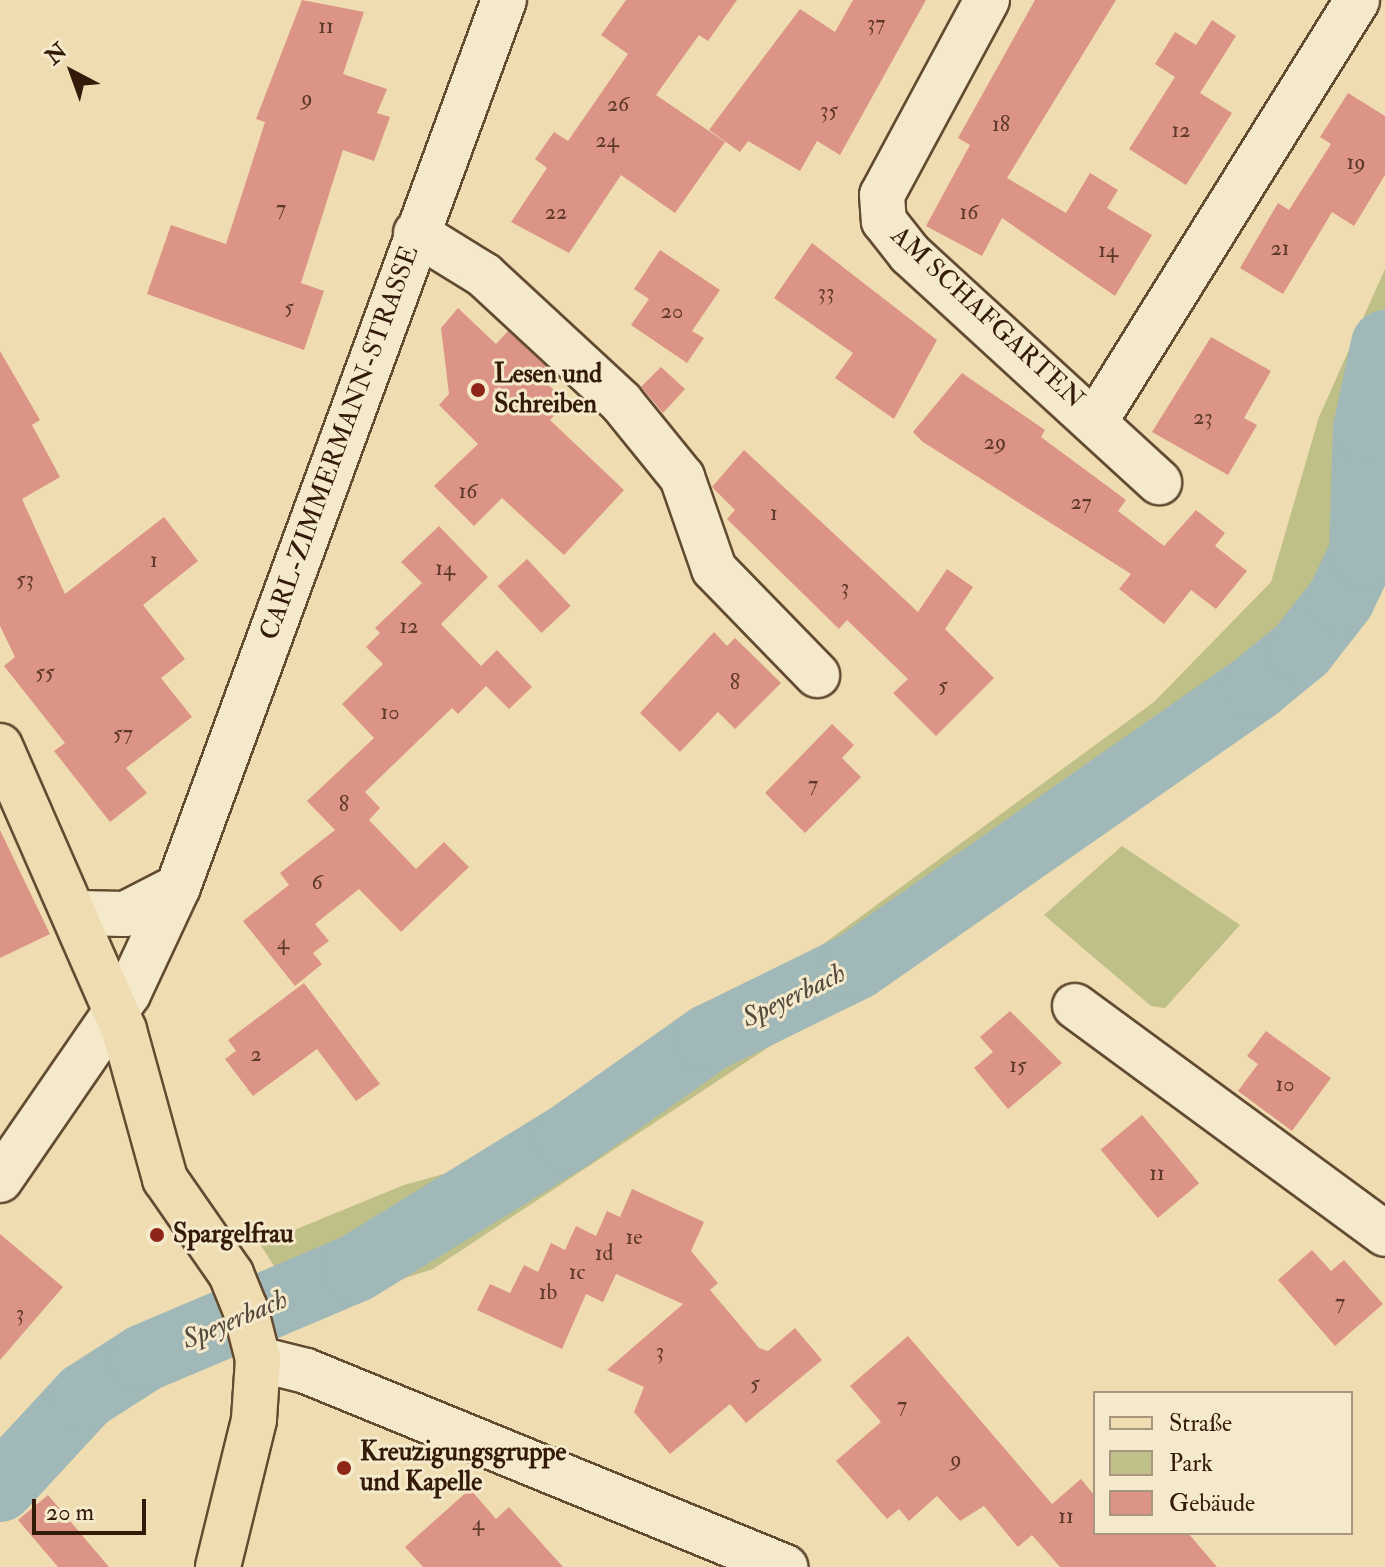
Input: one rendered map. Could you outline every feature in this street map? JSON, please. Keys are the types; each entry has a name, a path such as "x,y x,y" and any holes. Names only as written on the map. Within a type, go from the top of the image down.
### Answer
{"main road":[{"path":"0,746 77,913 116,1011 165,1179 231,1274 255,1348 254,1420 218,1567"}],"street":[{"name":"CARL-ZIMMERMANN-STRASSE","path":"0,1180 116,1011 178,887 504,0"},
{"name":"AM SCHAFGARTEN","path":"987,0 882,195 884,221 910,254 1096,420 1159,482"},
{"name":"AM SCHAFGARTEN","path":"1096,420 1357,0"},
{"path":"416,233 484,275 621,402 682,477 714,569 817,675"},
{"path":"77,913 125,914 178,887"},
{"path":"1075,1006 1385,1234"},
{"path":"255,1348 785,1567"}],"green space":[{"path":"1385,269 1385,562 1325,656 1232,741 433,1269 303,1311 260,1244 404,1185 490,1161 671,1031 785,972 1154,702 1271,582 1319,417"},
{"path":"1122,846 1240,925 1165,1008 1151,1006 1044,915"}],"building":[{"path":"302,0 364,12 343,74 387,89 377,113 390,117 374,161 343,150 301,283 324,291 304,350 147,294 171,225 226,244 265,122 256,119"},
{"path":"626,0 737,0 708,41 699,35 656,95 725,142 675,213 621,175 569,253 511,222 547,168 535,159 554,132 568,141 628,54 601,35"},
{"path":"853,0 926,0 840,155 817,141 800,171 748,141 740,152 709,130 800,9 835,32"},
{"path":"1035,0 1116,0 1007,178 1066,213 1090,173 1118,190 1107,208 1152,235 1115,296 1002,218 982,256 926,226 970,145 958,138"},
{"path":"1212,20 1236,36 1200,93 1232,113 1186,185 1129,149 1175,77 1155,64 1175,32 1196,45"},
{"path":"1348,93 1385,116 1385,175 1354,226 1332,212 1283,294 1240,268 1278,203 1289,210 1331,144 1320,137"},
{"path":"812,243 937,340 894,419 835,378 853,353 774,298"},
{"path":"660,250 720,290 692,331 704,338 687,363 631,325 649,299 634,289"},
{"path":"458,308 496,344 508,331 547,367 539,376 567,402 550,420 624,490 564,555 502,498 474,526 434,486 478,444 439,405 449,394 441,328"},
{"path":"1211,337 1271,371 1244,418 1257,425 1228,475 1152,432"},
{"path":"0,351 40,420 32,425 60,477 22,499 65,594 164,517 198,561 143,605 185,659 161,678 192,717 126,768 147,793 110,822 54,751 65,743 4,666 15,657 0,626"},
{"path":"661,367 685,389 663,413 641,387"},
{"path":"962,373 1045,430 1041,437 1126,500 1118,511 1164,546 1196,510 1225,533 1215,546 1247,571 1216,609 1191,590 1164,624 1119,589 1131,574 923,442 913,432"},
{"path":"744,450 918,612 947,569 973,587 945,629 994,678 936,736 893,693 908,679 847,620 839,629 727,519 735,510 712,487"},
{"path":"439,526 488,577 441,624 481,666 497,650 532,687 509,709 486,686 458,714 452,708 365,792 380,808 369,820 416,869 444,842 469,867 401,932 359,889 315,924 329,941 313,953 322,964 295,986 243,921 289,885 280,873 335,830 307,801 374,738 342,704 383,664 366,647 380,633 375,628 422,583 401,562"},
{"path":"527,559 571,606 541,633 498,586"},
{"path":"714,632 727,646 735,638 781,683 735,729 718,712 680,752 640,713"},
{"path":"832,724 854,745 842,758 861,777 805,833 765,793"},
{"path":"0,830 50,934 0,958"},
{"path":"304,983 380,1084 356,1101 317,1049 253,1096 225,1059 236,1051 228,1040"},
{"path":"1010,1011 1062,1063 1008,1109 974,1068 993,1052 980,1037"},
{"path":"1266,1031 1331,1078 1292,1131 1238,1091 1258,1064 1247,1056"},
{"path":"1142,1115 1199,1183 1158,1218 1101,1150"},
{"path":"632,1189 704,1222 691,1251 718,1283 710,1290 759,1348 768,1351 795,1328 822,1360 746,1423 730,1404 670,1454 634,1412 644,1387 607,1370 683,1304 616,1274 603,1302 586,1294 562,1349 477,1310 490,1284 510,1293 524,1265 538,1272 551,1243 565,1250 576,1226 596,1236 607,1211 620,1217"},
{"path":"0,1234 63,1287 0,1360"},
{"path":"1312,1250 1331,1271 1344,1260 1383,1304 1335,1346 1278,1280"},
{"path":"908,1336 1052,1504 1081,1479 1093,1494 1093,1535 1190,1535 1217,1567 1060,1567 1032,1535 1018,1547 984,1506 960,1521 937,1496 909,1521 899,1509 887,1519 836,1461 881,1422 850,1386"},
{"path":"470,1489 496,1519 509,1507 563,1567 423,1567 405,1547"},
{"path":"48,1495 109,1567 58,1567 18,1520"}],"waterway":[{"name":"Speyerbach","path":"0,1488 85,1396 144,1358 356,1268 569,1137 709,1038 856,966 1257,686 1302,649 1341,599 1363,553 1367,429 1385,344"}],"place":[{"name":"Lesen und Schreiben","path":"478,390"},
{"name":"Spargelfrau","path":"157,1235"},
{"name":"Kreuzigungsgruppe und Kapelle","path":"344,1468"}]}
